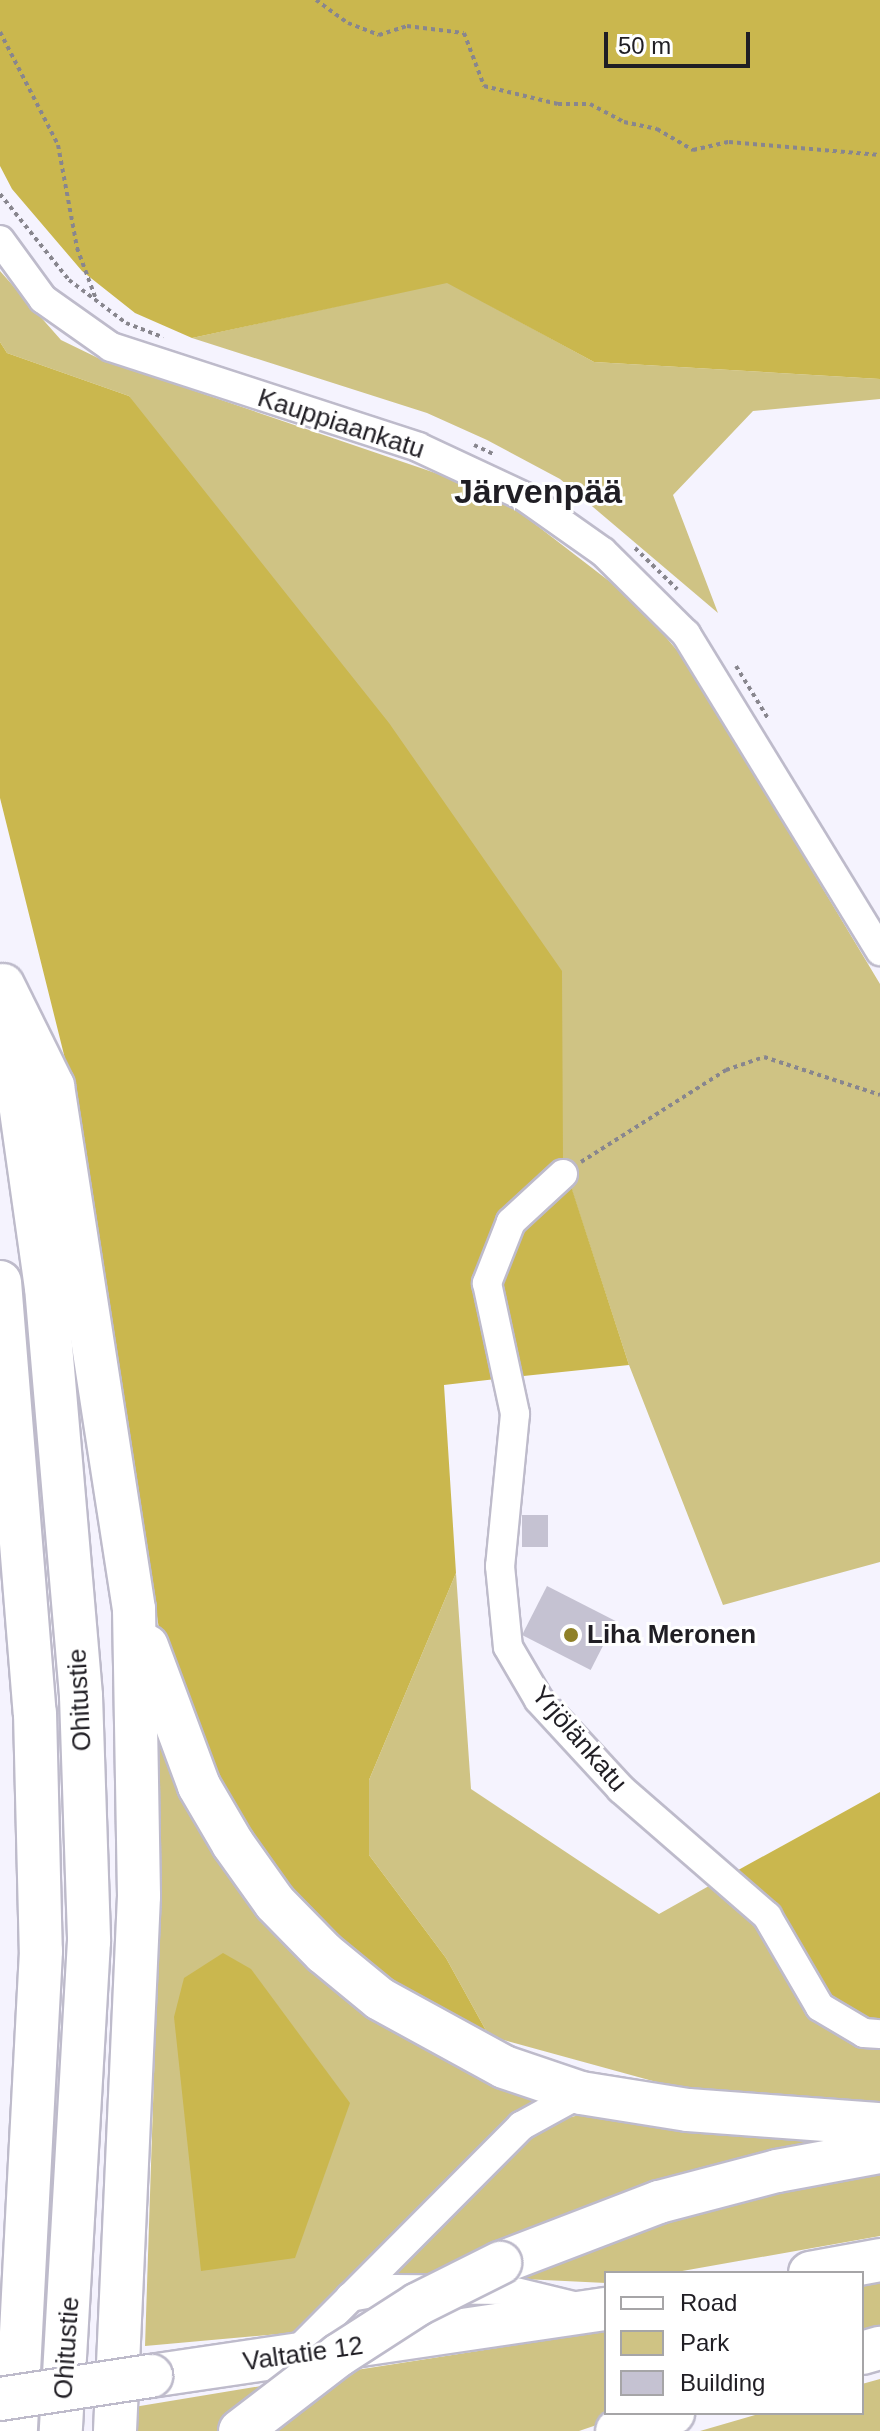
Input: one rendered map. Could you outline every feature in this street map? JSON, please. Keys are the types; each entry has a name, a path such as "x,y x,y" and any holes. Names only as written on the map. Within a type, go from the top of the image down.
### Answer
{"highway":[{"path":"1,979 53,1086 134,1609 139,1896 115,2431"},
{"name":"Ohitustie","path":"1,979 46,1287 81,1696 89,1941 61,2431"},
{"name":"Ohitustie","path":"0,1282 35,1713 41,1951 16,2431"},
{"path":"134,1609 199,1786 275,1903 324,1953 380,1999 504,2067 581,2093 688,2110 880,2124"},
{"path":"240,2431 339,2355 418,2304 500,2263 659,2202 777,2171 880,2152"},
{"path":"821,2271 880,2260"},
{"name":"Valtatie 12","path":"0,2399 600,2310"},
{"path":"617,2431 667,2415"}],"street":[{"name":"Kauppiaankatu","path":"0,240 43,299 111,347 418,447 525,497 603,552 653,596 686,634 880,951"},
{"name":"Yrjölänkatu","path":"563,1174 511,1222 487,1283 515,1414 500,1566 508,1647 539,1700 621,1789 767,1916 820,2007 864,2033 880,2034"},
{"path":"292,2356 521,2126 581,2093"},
{"path":"350,2297 395,2289 508,2290 600,2310"}],"path":[{"path":"316,0 348,23 379,35 407,26 464,33 484,86 558,104 590,104 624,122 657,129 693,150 729,142 880,155"},
{"path":"0,32 58,145 77,248 97,301"},
{"path":"0,194 69,280 126,323 177,342"},
{"path":"461,439 500,457"},
{"path":"630,544 683,595"},
{"path":"728,655 773,728"},
{"path":"563,1174 726,1070 764,1057 880,1095"}],"green space":[{"path":"0,271 61,340 98,358 453,479 518,511 635,601 687,662 880,984 880,1562 723,1605 629,1365 563,1163 129,396 7,353 0,342"},
{"path":"447,282 594,362 880,379 880,399 753,411 673,495 718,613 560,479 487,440 427,413 192,338"},
{"path":"456,1573 471,1789 659,1914 716,1882 880,2042 880,2103 671,2086 489,2036 446,1958 369,1855 369,1780"},
{"path":"143,1680 241,1880 543,2096 301,2332 145,2346 155,2044 155,1831"},
{"path":"597,2110 880,2138 441,2275 379,2281 523,2138 557,2121"},
{"path":"880,2164 880,2236 682,2271 604,2271 604,2283 505,2278 616,2231"},
{"path":"880,2282 880,2333 864,2337 864,2285"},
{"path":"604,2331 604,2415 626,2415 579,2431 259,2431 337,2373"},
{"path":"880,2379 880,2431 700,2431 755,2415 864,2415 864,2383"},
{"path":"279,2383 220,2431 133,2431 134,2407"}],"shaded area":[{"path":"0,0 880,0 880,379 594,362 447,283 192,338 135,313 82,271 12,189 0,166"},
{"path":"0,342 7,353 129,396 389,723 562,971 563,1163 502,1217 496,1379 444,1385 456,1573 369,1780 369,1855 446,1958 489,2036 402,1988 320,1922 242,1829 201,1760 161,1642 82,1127 0,798"},
{"path":"569,1180 629,1365 514,1377 494,1285 518,1226"},
{"path":"880,1792 880,2025 866,2024 828,1999 731,1874"},
{"path":"223,1953 251,1969 350,2103 295,2258 201,2271 174,2017 184,1978"}],"building":[{"path":"522,1515 548,1515 548,1547 522,1547"},
{"path":"547,1586 616,1621 591,1670 522,1635"}],"place":[{"name":"Liha Meronen","path":"571,1635"}],"district":[{"name":"Järvenpää","path":"538,492"}]}
